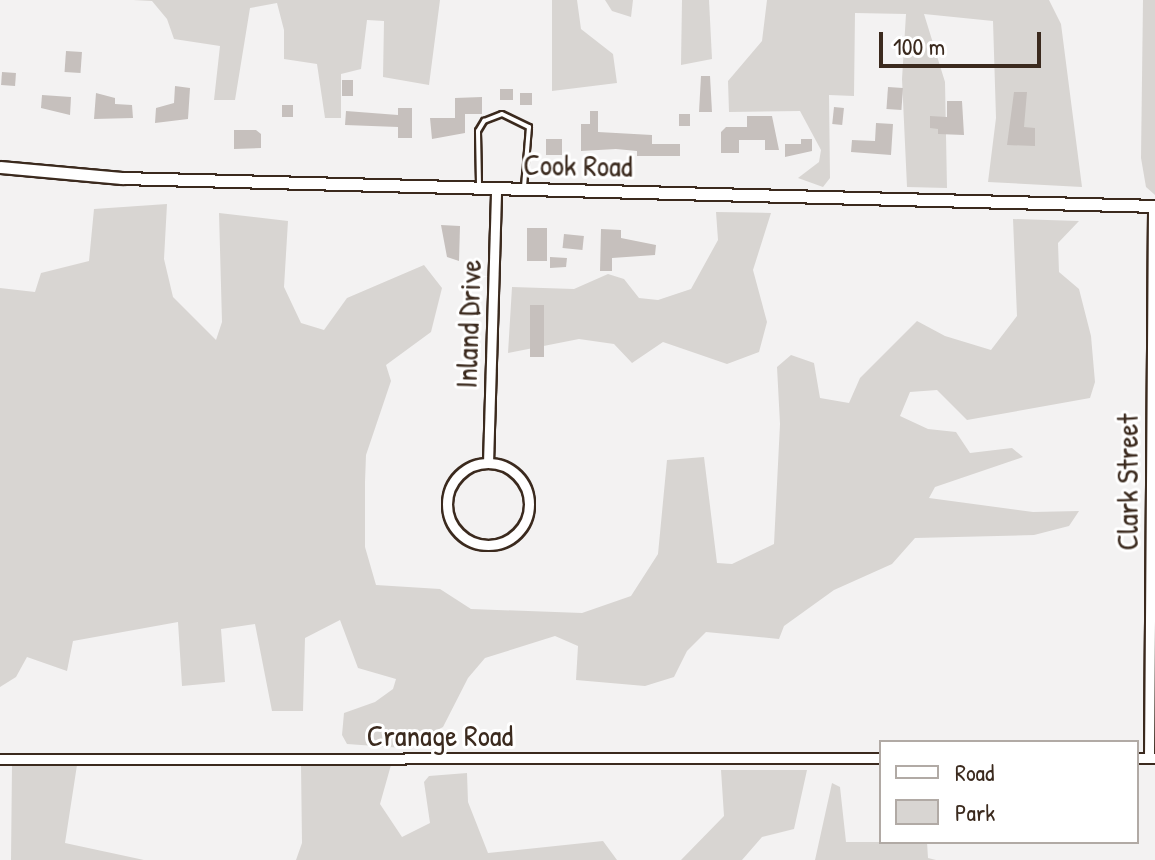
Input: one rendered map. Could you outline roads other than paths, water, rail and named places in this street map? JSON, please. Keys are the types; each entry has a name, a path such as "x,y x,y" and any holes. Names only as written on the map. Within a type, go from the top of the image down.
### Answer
{"street":[{"name":"Cook Road","path":"0,167 122,178 1154,206"},
{"name":"Inland Drive","path":"488,463 496,187"},
{"name":"Clark Street","path":"1152,758 1154,206"},
{"path":"488,463 520,477 530,504 524,526 495,545 471,542 448,514 454,481 474,465 488,463"},
{"name":"Cranage Road","path":"0,759 879,758"}],"lane":[{"path":"479,186 478,131 484,121 502,114 529,127 524,187"}]}
